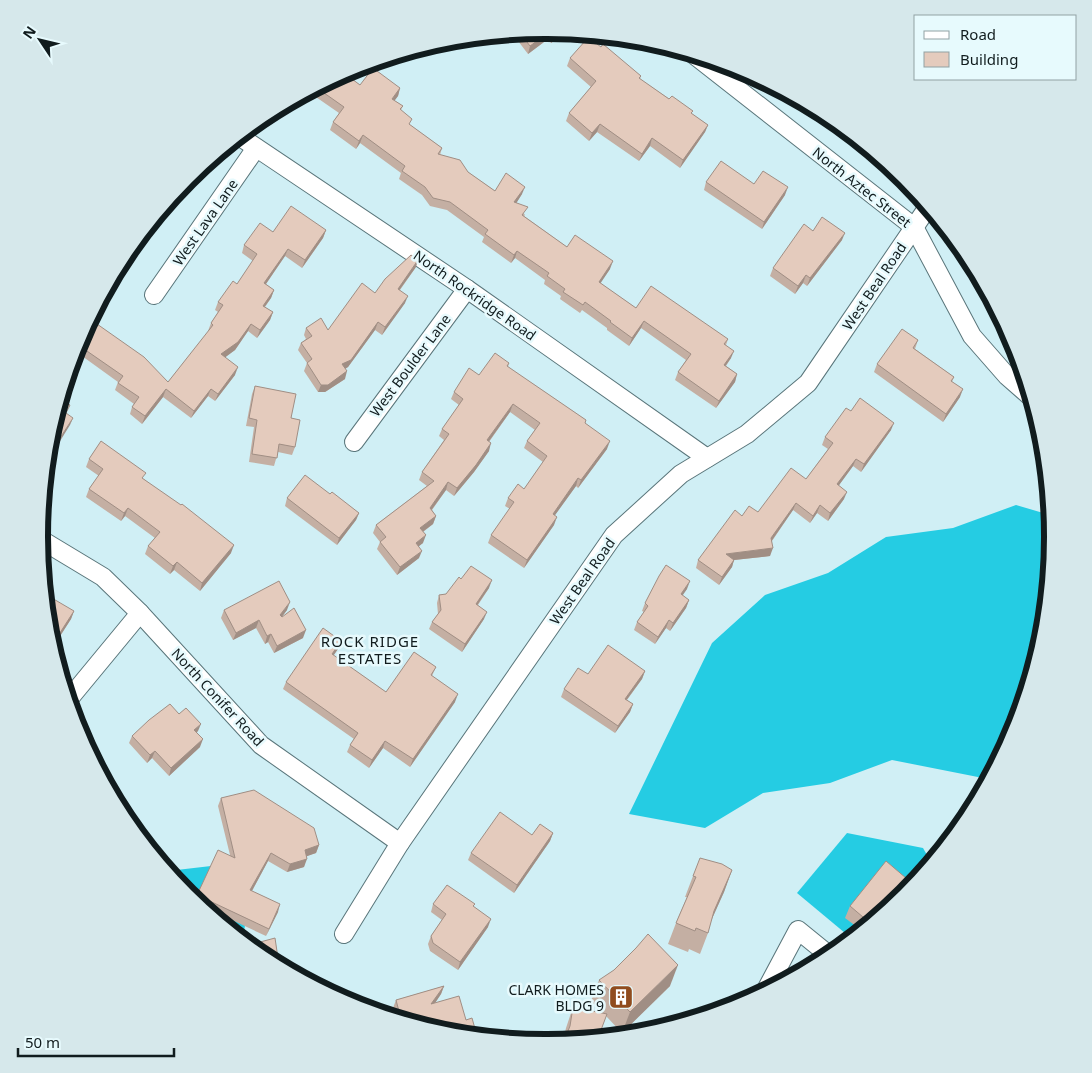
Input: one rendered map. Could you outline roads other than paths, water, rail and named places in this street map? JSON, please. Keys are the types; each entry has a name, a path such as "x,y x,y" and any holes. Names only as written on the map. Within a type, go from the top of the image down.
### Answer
{"street":[{"name":"North Aztec Street","path":"708,66 914,227 972,336 1007,376 1021,389"},
{"name":"North Rockridge Road","path":"245,140 467,288 707,458"},
{"name":"West Lava Lane","path":"154,295 256,148"},
{"name":"West Beal Road","path":"344,934 400,843 614,534 681,474 747,434 808,383 924,213"},
{"name":"West Boulder Lane","path":"354,442 467,288"},
{"name":"North Conifer Road","path":"48,544 103,577 140,613 261,745 400,843"},
{"path":"74,692 140,613"},
{"path":"771,980 798,930 823,950"}],"place":[{"name":"CLARK HOMES BLDG 9","path":"621,997"}],"district":[{"name":"ROCK RIDGE ESTATES","path":"370,650"}]}
